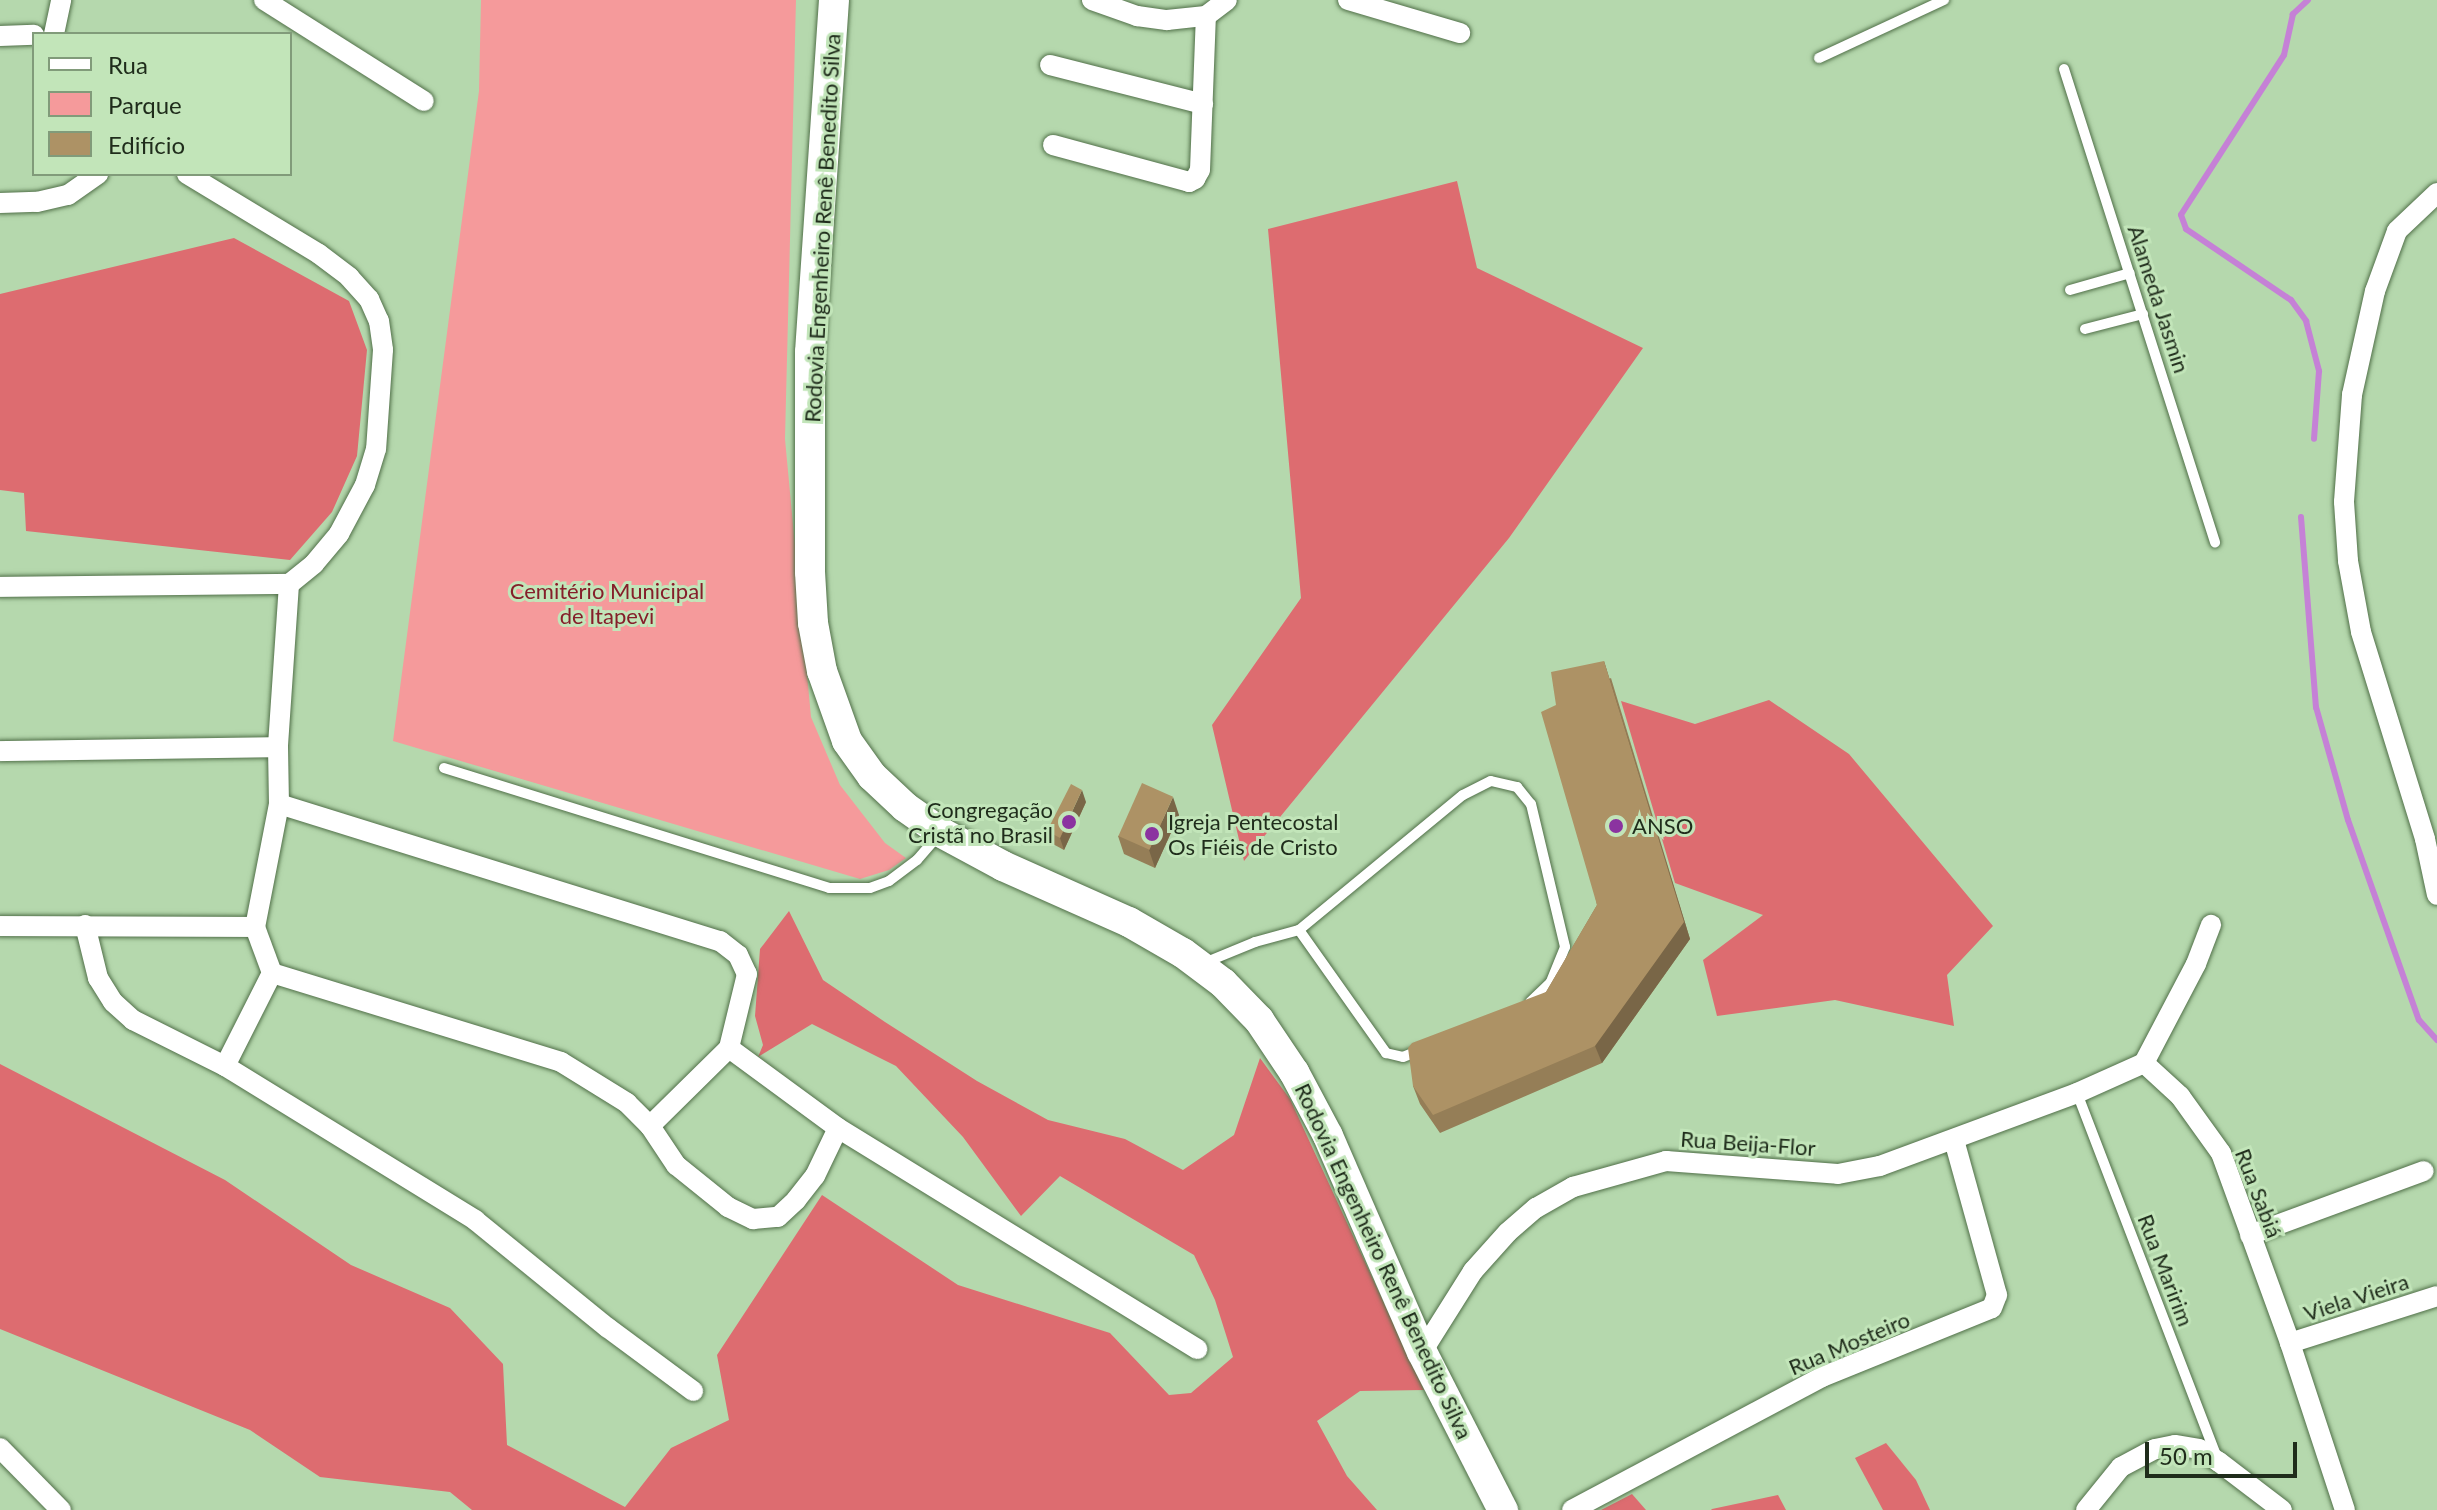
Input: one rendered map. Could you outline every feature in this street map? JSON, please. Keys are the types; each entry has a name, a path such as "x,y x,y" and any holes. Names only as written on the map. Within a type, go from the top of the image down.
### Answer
{"main road":[{"name":"Rodovia Engenheiro Renê Benedito Silva","path":"834,0 810,352 813,623 822,671 847,741 872,776 905,807 942,833 1003,866 1129,922 1223,983 1259,1020 1294,1072 1328,1136 1422,1352 1503,1510"}],"street":[{"path":"54,32 61,0"},
{"path":"264,0 424,101"},
{"path":"1092,0 1137,16 1167,20 1206,16 1227,0"},
{"path":"1348,0 1460,33"},
{"path":"1053,145 1189,182 1200,170 1206,16"},
{"path":"0,36 32,35"},
{"path":"1050,65 1203,104"},
{"path":"0,203 37,202 68,195 95,176"},
{"path":"0,587 289,584 314,564 339,534 365,485 376,449 383,350 379,321 369,299 329,262 190,176"},
{"path":"2437,193 2397,231 2375,291 2352,395 2344,502 2348,561 2361,632 2425,839 2437,895"},
{"path":"225,1066 272,973 255,927 279,804 278,747 289,584"},
{"path":"0,751 278,747"},
{"path":"279,804 720,941 738,955 747,974 729,1048 650,1126"},
{"path":"85,925 98,978 113,1002 133,1020 225,1066 475,1220 608,1328 693,1391"},
{"path":"1954,1140 2077,1093 2144,1063 2196,964 2211,925"},
{"path":"0,926 255,927"},
{"path":"272,973 561,1062 627,1103 650,1126 676,1165 703,1190 753,1219 778,1217 796,1200 815,1176 838,1128"},
{"path":"729,1048 838,1128 1197,1349"},
{"name":"Rua Sabiá","path":"2144,1063 2180,1096 2221,1153 2290,1343 2345,1510"},
{"name":"Rua Beija-Flor","path":"1422,1352 1473,1271 1508,1232 1536,1208 1573,1187 1666,1161 1838,1174 1880,1166 1954,1140"},
{"name":"Rua Mosteiro","path":"1572,1510 1822,1377 1992,1308 1997,1295 1954,1140"},
{"path":"2250,1235 2424,1171"},
{"name":"Viela Vieira","path":"2290,1343 2437,1296"},
{"path":"2092,1507 2121,1467 2155,1449 2175,1445 2199,1449 2282,1510"},
{"path":"0,1448 61,1510"}],"lane":[{"path":"1819,58 1944,0"},
{"name":"Alameda Jasmin","path":"2064,69 2215,542"},
{"path":"2070,290 2130,273"},
{"path":"2085,329 2143,314"},
{"path":"444,768 829,888 870,888 889,881 917,860 942,833"},
{"path":"1199,965 1255,942 1299,930 1463,795 1491,781 1517,787 1531,804 1565,947 1551,982 1536,999 1523,1005"},
{"path":"1299,930 1386,1053 1403,1057 1430,1045"},
{"name":"Rua Maririm","path":"2077,1093 2219,1462"}],"green space":[{"name":"Cemitério Municipal de Itapevi","path":"481,0 796,0 785,439 811,717 840,785 885,843 906,858 889,870 860,879 393,741 479,91"}],"shaded area":[{"path":"1457,181 1477,268 1643,348 1509,538 1244,861 1212,725 1301,598 1268,229"},
{"path":"234,238 349,301 367,350 357,456 332,512 290,560 26,531 24,493 0,490 0,294"},
{"path":"1769,700 1849,754 1993,926 1947,975 1954,1026 1835,1000 1717,1016 1703,960 1763,915 1675,883 1621,701 1695,724"},
{"path":"789,911 823,980 885,1022 977,1081 1048,1120 1125,1139 1183,1170 1234,1135 1260,1058 1290,1099 1424,1390 1360,1391 1317,1421 1347,1476 1377,1510 472,1510 450,1492 320,1477 250,1430 0,1329 0,1064 225,1180 351,1265 450,1308 503,1364 507,1445 625,1507 671,1448 729,1420 717,1355 822,1195 958,1285 1110,1333 1169,1395 1191,1393 1233,1357 1215,1300 1194,1255 1060,1176 1021,1216 963,1137 896,1066 812,1024 758,1057 763,1045 755,1016 760,949"},
{"path":"1886,1443 1916,1480 1930,1510 1883,1510 1855,1458"},
{"path":"1632,1494 1646,1510 1601,1510"},
{"path":"1778,1495 1786,1510 1711,1510 1712,1509"}],"building":[{"name":"ANSO","path":"1604,661 1684,922 1595,1046 1433,1115 1413,1086 1408,1048 1412,1043 1546,992 1597,905 1541,712 1556,705 1551,672"},
{"path":"1142,783 1173,797 1149,850 1118,836"},
{"path":"1071,784 1082,790 1060,838 1047,831"}],"waterway":[{"path":"2308,0 2293,14 2284,55 2181,215 2186,229 2291,300 2306,321 2319,371 2314,439"},
{"path":"2301,517 2316,707 2348,820 2419,1020 2437,1040"}],"place":[{"name":"Congregação Cristã no Brasil","path":"1069,822"},
{"name":"ANSO","path":"1616,826"},
{"name":"Igreja Pentecostal Os Fiéis de Cristo","path":"1152,834"}]}
